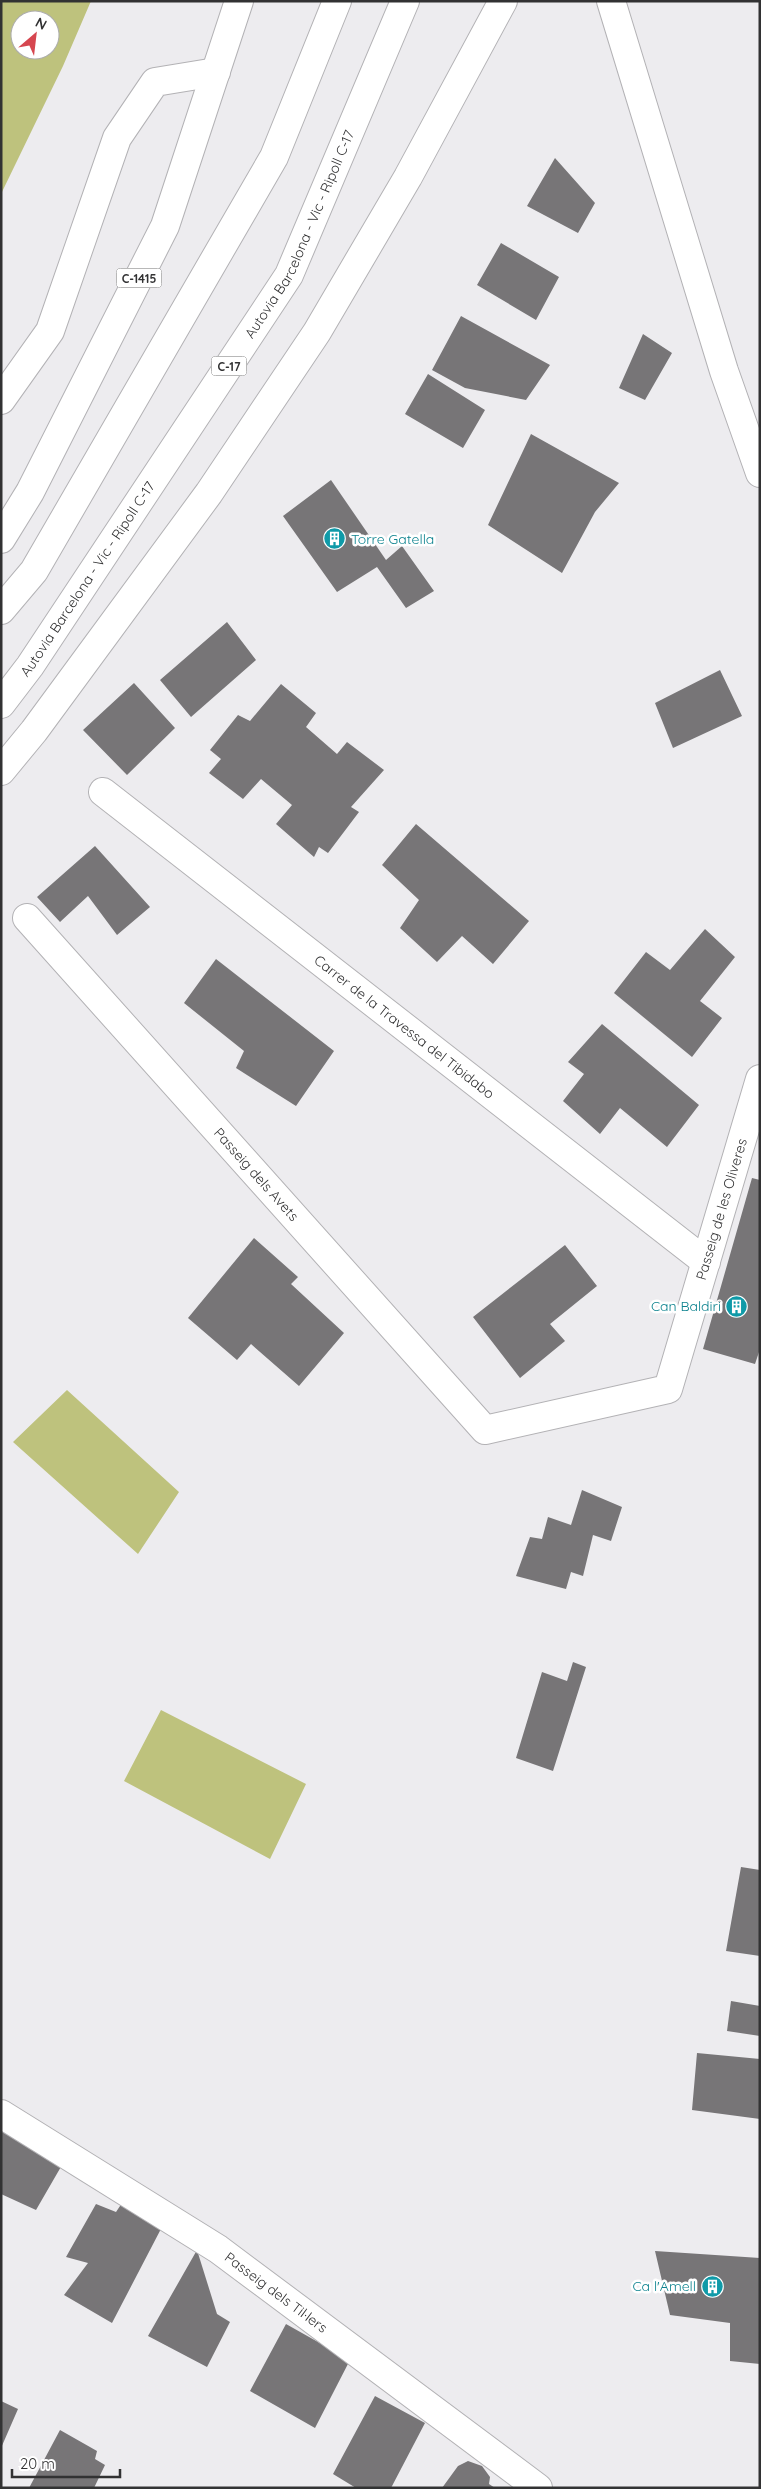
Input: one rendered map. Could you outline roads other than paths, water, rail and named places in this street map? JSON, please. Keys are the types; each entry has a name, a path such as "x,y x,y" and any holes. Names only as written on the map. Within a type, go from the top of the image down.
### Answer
{"main road":[{"name":"C-1415","path":"1,539 30,492 165,226 239,1"},
{"path":"1,610 34,570 274,157 338,1"},
{"name":"Autovia Barcelona - Vic - Ripoll C-17","path":"1,704 30,666 289,275 405,1"},
{"path":"1,771 34,731 208,493 317,332 408,177 503,1"},
{"path":"611,1 724,371 757,462"},
{"path":"1,400 50,331 117,138 155,82 216,72"},
{"name":"Carrer de la Travessa del Tibidabo","path":"103,792 706,1262"},
{"name":"Passeig dels Avets","path":"27,918 485,1430"},
{"name":"Passeig de les Oliveres","path":"485,1430 668,1388 760,1079"},
{"name":"Passeig dels Til·lers","path":"1,2114 218,2249 538,2488"}],"place":[{"name":"Torre Gatella","path":"335,539"},
{"name":"Can Baldiri","path":"737,1306"},
{"name":"Ca l'Amell","path":"712,2286"}]}
